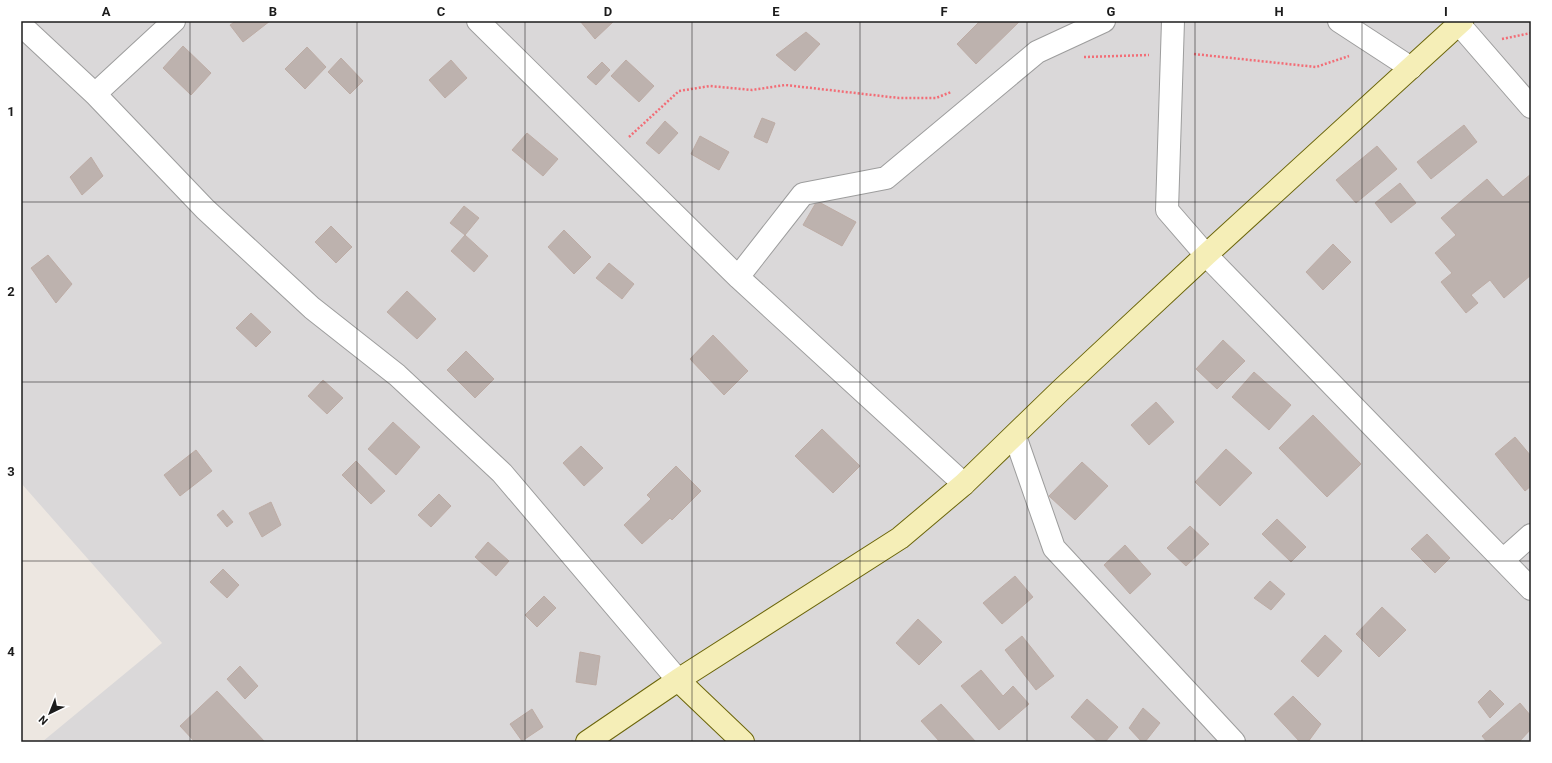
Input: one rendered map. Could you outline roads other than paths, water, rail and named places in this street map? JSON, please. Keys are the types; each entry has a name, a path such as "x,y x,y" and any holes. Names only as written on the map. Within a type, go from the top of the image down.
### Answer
{"street":[{"path":"95,94 174,21"},
{"path":"738,277 803,194 886,178 1037,52 1104,21"},
{"path":"1173,21 1167,210 1206,255 1531,589"},
{"path":"1339,21 1411,68"},
{"path":"480,22 738,277 964,484"},
{"path":"588,742 678,680 900,538 964,484 1206,255 1460,23 1531,108"},
{"path":"21,25 95,94 205,209 312,308 397,375 502,473 678,680 743,742"},
{"path":"1015,436 1054,548 1234,742"},
{"path":"1504,560 1531,535"}]}
